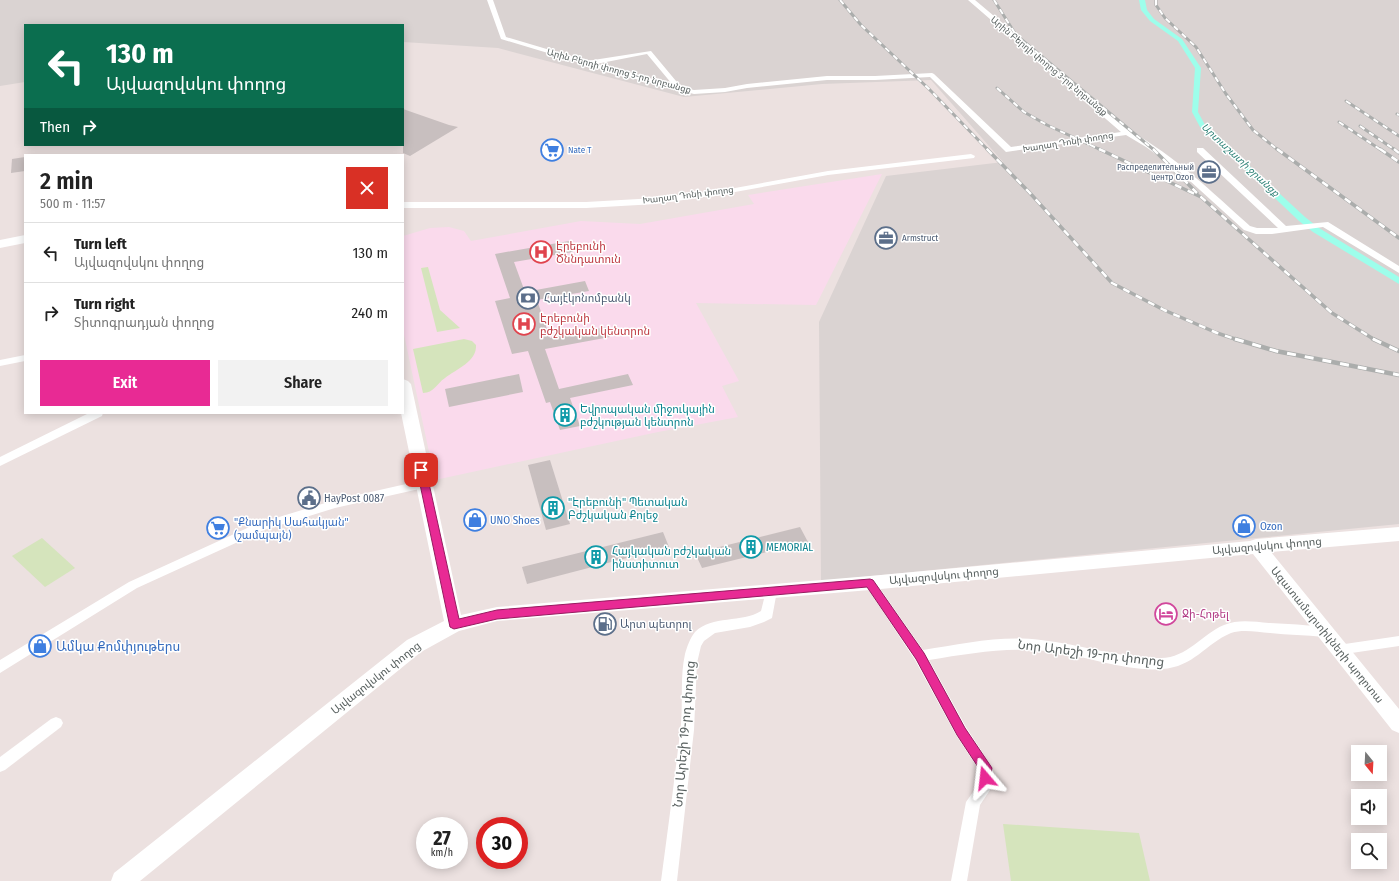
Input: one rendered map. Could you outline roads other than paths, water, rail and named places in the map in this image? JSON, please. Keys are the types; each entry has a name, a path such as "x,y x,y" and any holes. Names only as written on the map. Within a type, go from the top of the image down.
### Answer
{"main road":[{"path":"0,244 24,238"},
{"path":"404,389 454,624"},
{"name":"Այվազովսկու փողոց","path":"122,881 414,646 454,624 497,614 870,583 1256,546 1399,534"},
{"name":"Ազատամարտիկների պողոտա","path":"1256,546 1338,650 1399,724"}],"street":[{"name":"Արին Բերդի փողոց 5-րդ նրբանցք","path":"490,0 503,38 626,75 694,92 828,78 875,78 932,75 1009,150"},
{"name":"Արին Բերդի փողոց 3-րդ նրբանցք","path":"971,0 1127,133 1148,145 1182,169 1247,228 1256,231 1325,224 1399,270"},
{"path":"588,63 649,52 678,87"},
{"name":"Խաղաղ Դոնի փողոց","path":"1009,150 1127,133"},
{"path":"1200,150 1284,229"},
{"name":"Խաղաղ Դոնի փողոց","path":"404,205 586,204 656,201 724,192 828,173 971,156"},
{"path":"0,363 24,358"},
{"path":"0,462 96,414"},
{"path":"0,667 133,585 260,527 335,504 424,484"},
{"path":"870,583 920,656 961,731 986,768 985,787 973,802 959,881"},
{"name":"Նոր Արեշի 19-րդ փողոց","path":"669,881 689,708 692,653 700,636 711,629 755,622 767,614 771,591"},
{"name":"Նոր Արեշի 19-րդ փողոց","path":"920,656 1008,643 1040,644 1134,661 1166,663 1179,661 1187,657 1224,630 1231,628 1252,627 1324,632"},
{"path":"1338,650 1399,641"},
{"path":"0,765 56,723"}],"waterway":[{"name":"Արտաշատի ջրանցք","path":"1142,0 1144,10 1152,20 1180,40 1198,68 1195,112 1202,126 1302,219 1316,230 1399,281"}],"railway":[{"path":"840,0 861,25 929,89 988,150"},
{"path":"994,0 1016,35 1154,150"},
{"path":"1156,0 1156,5 1165,18 1196,47 1226,94 1253,130 1278,150"},
{"path":"997,88 1024,112 1047,125 1101,150"},
{"path":"1346,101 1399,136"},
{"path":"1339,122 1381,150"},
{"path":"1360,126 1395,150"},
{"path":"987,149 1029,192 1112,283 1164,310 1217,333 1235,339"},
{"path":"1099,149 1201,197 1332,313 1375,340"},
{"path":"1277,149 1399,238"},
{"path":"1380,149 1399,162"},
{"path":"1394,149 1399,153"},
{"path":"1154,150 1197,193"},
{"path":"1235,339 1276,351 1399,375"},
{"path":"1375,340 1399,351"}],"place":[{"name":"Nate T","path":"552,150"},
{"name":"Распределительный центр Ozon","path":"1209,172"},
{"name":"Armstruct","path":"886,238"},
{"name":"Էրեբունի Ծննդատուն","path":"541,252"},
{"name":"Հայէկոնոմբանկ","path":"528,298"},
{"name":"Էրեբունի բժշկական կենտրոն","path":"524,324"},
{"name":"Եվրոպական միջուկային բժշկության կենտրոն","path":"565,415"},
{"name":"HayPost 0087","path":"309,498"},
{"name":"\"Էրեբունի\" Պետական Բժշկական Քոլեջ","path":"553,508"},
{"name":"UNO Shoes","path":"475,520"},
{"name":"Ozon","path":"1244,526"},
{"name":"\"Քնարիկ Սահակյան\" (շամպայն)","path":"218,528"},
{"name":"MEMORIAL","path":"751,547"},
{"name":"Հայկական բժշկական ինստիտուտ","path":"596,557"},
{"name":"Ջի-Հոթել","path":"1166,614"},
{"name":"Արտ պետրոլ","path":"605,624"},
{"name":"Ամկա Քոմփյութերս","path":"40,646"}]}
